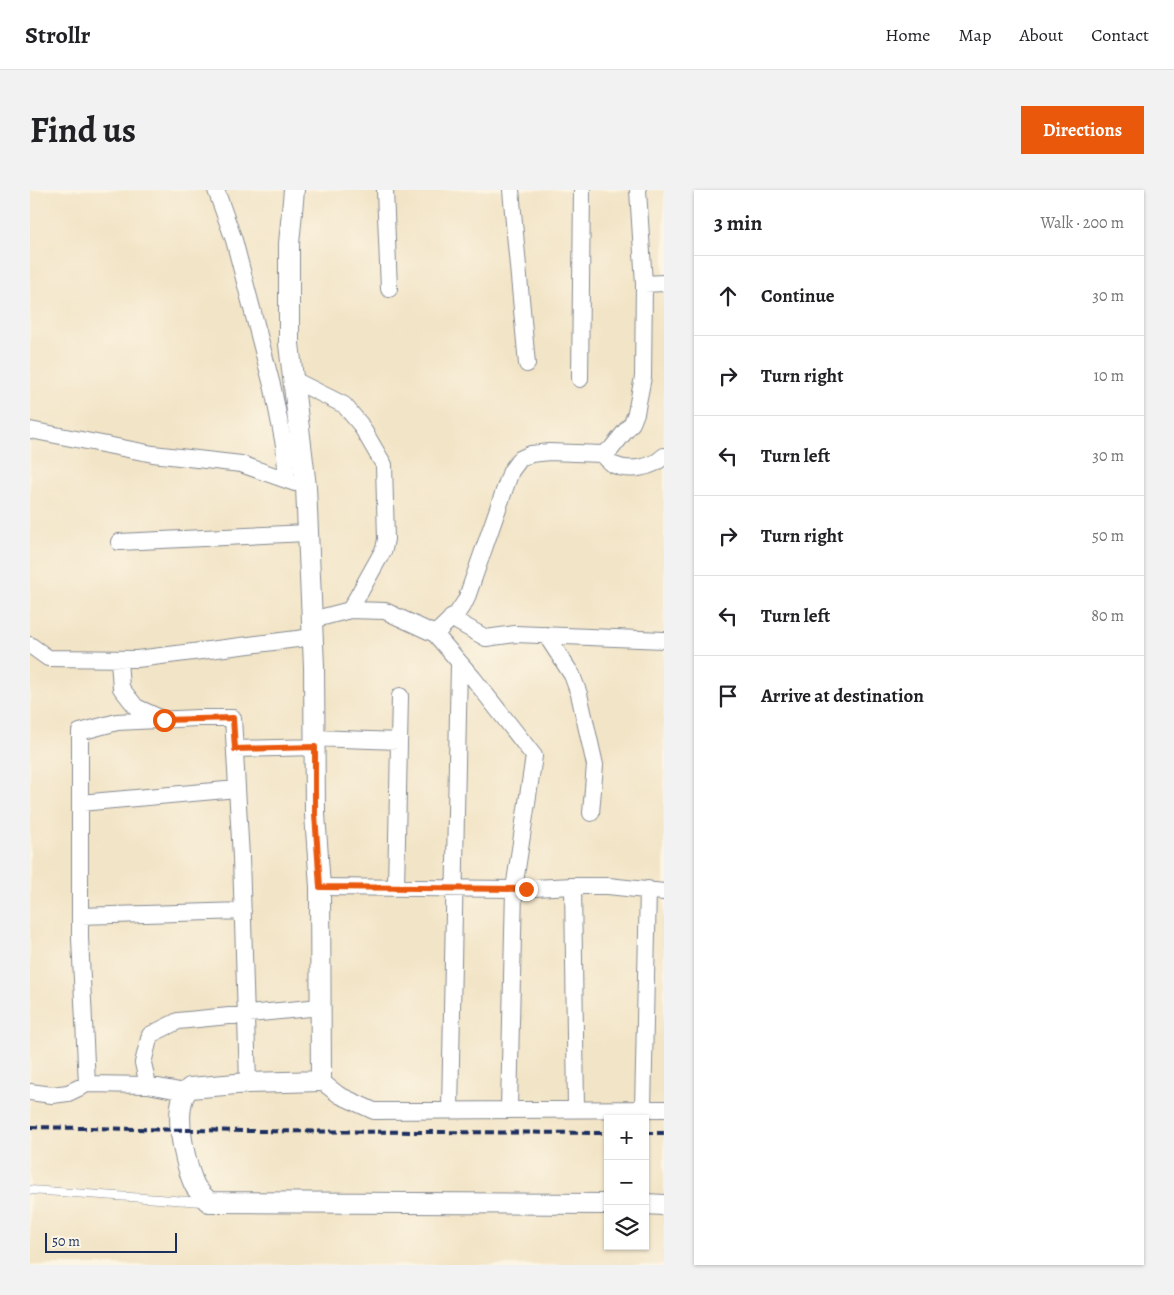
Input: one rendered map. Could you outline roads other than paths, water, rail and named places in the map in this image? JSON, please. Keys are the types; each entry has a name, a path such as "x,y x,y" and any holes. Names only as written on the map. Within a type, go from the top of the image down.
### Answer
{"street":[{"path":"216,190 234,240 273,389 284,445 287,480"},
{"path":"294,190 289,253 289,344 306,487 314,666 315,814 320,887 321,1081"},
{"path":"385,190 388,289"},
{"path":"511,190 526,364"},
{"path":"580,379 582,190"},
{"path":"435,634 458,612 466,600 510,472 520,459 531,454 549,452 602,454 611,449 632,424 636,413 642,377 644,284 638,190"},
{"path":"644,284 664,283"},
{"path":"292,379 344,405 360,424 384,465 386,539 384,549 350,610"},
{"path":"30,430 153,454 240,464 306,487"},
{"path":"602,454 613,465 628,468 640,468 658,462 664,456"},
{"path":"119,542 307,533"},
{"path":"30,645 48,658 137,659 312,628 350,610 385,611 435,634 534,756 514,889 509,1109"},
{"path":"451,618 486,638 509,634 664,640"},
{"path":"546,635 572,675 579,694 594,765 591,813"},
{"path":"119,660 121,688 136,707 164,720"},
{"path":"450,1110 456,888 459,665"},
{"path":"396,888 400,696"},
{"path":"87,1084 80,916 80,732 117,722 233,718 247,1014 248,1083"},
{"path":"235,749 314,743 399,742"},
{"path":"80,803 237,789"},
{"path":"320,887 514,889 573,886 656,891 643,1108"},
{"path":"573,886 576,1109"},
{"path":"80,916 242,911"},
{"path":"148,1085 143,1063 150,1035 178,1021 320,1007"},
{"path":"604,1204 209,1202 195,1187 186,1160 180,1130 181,1099 190,1088 248,1083 321,1081 339,1095 374,1111 664,1109"},
{"path":"30,1092 68,1093 87,1084 148,1085 185,1092"},
{"path":"649,1204 664,1205"}],"lane":[{"path":"30,1190 209,1202"}],"railway":[{"path":"30,1127 245,1131 604,1133"},
{"path":"649,1133 664,1133"}]}
